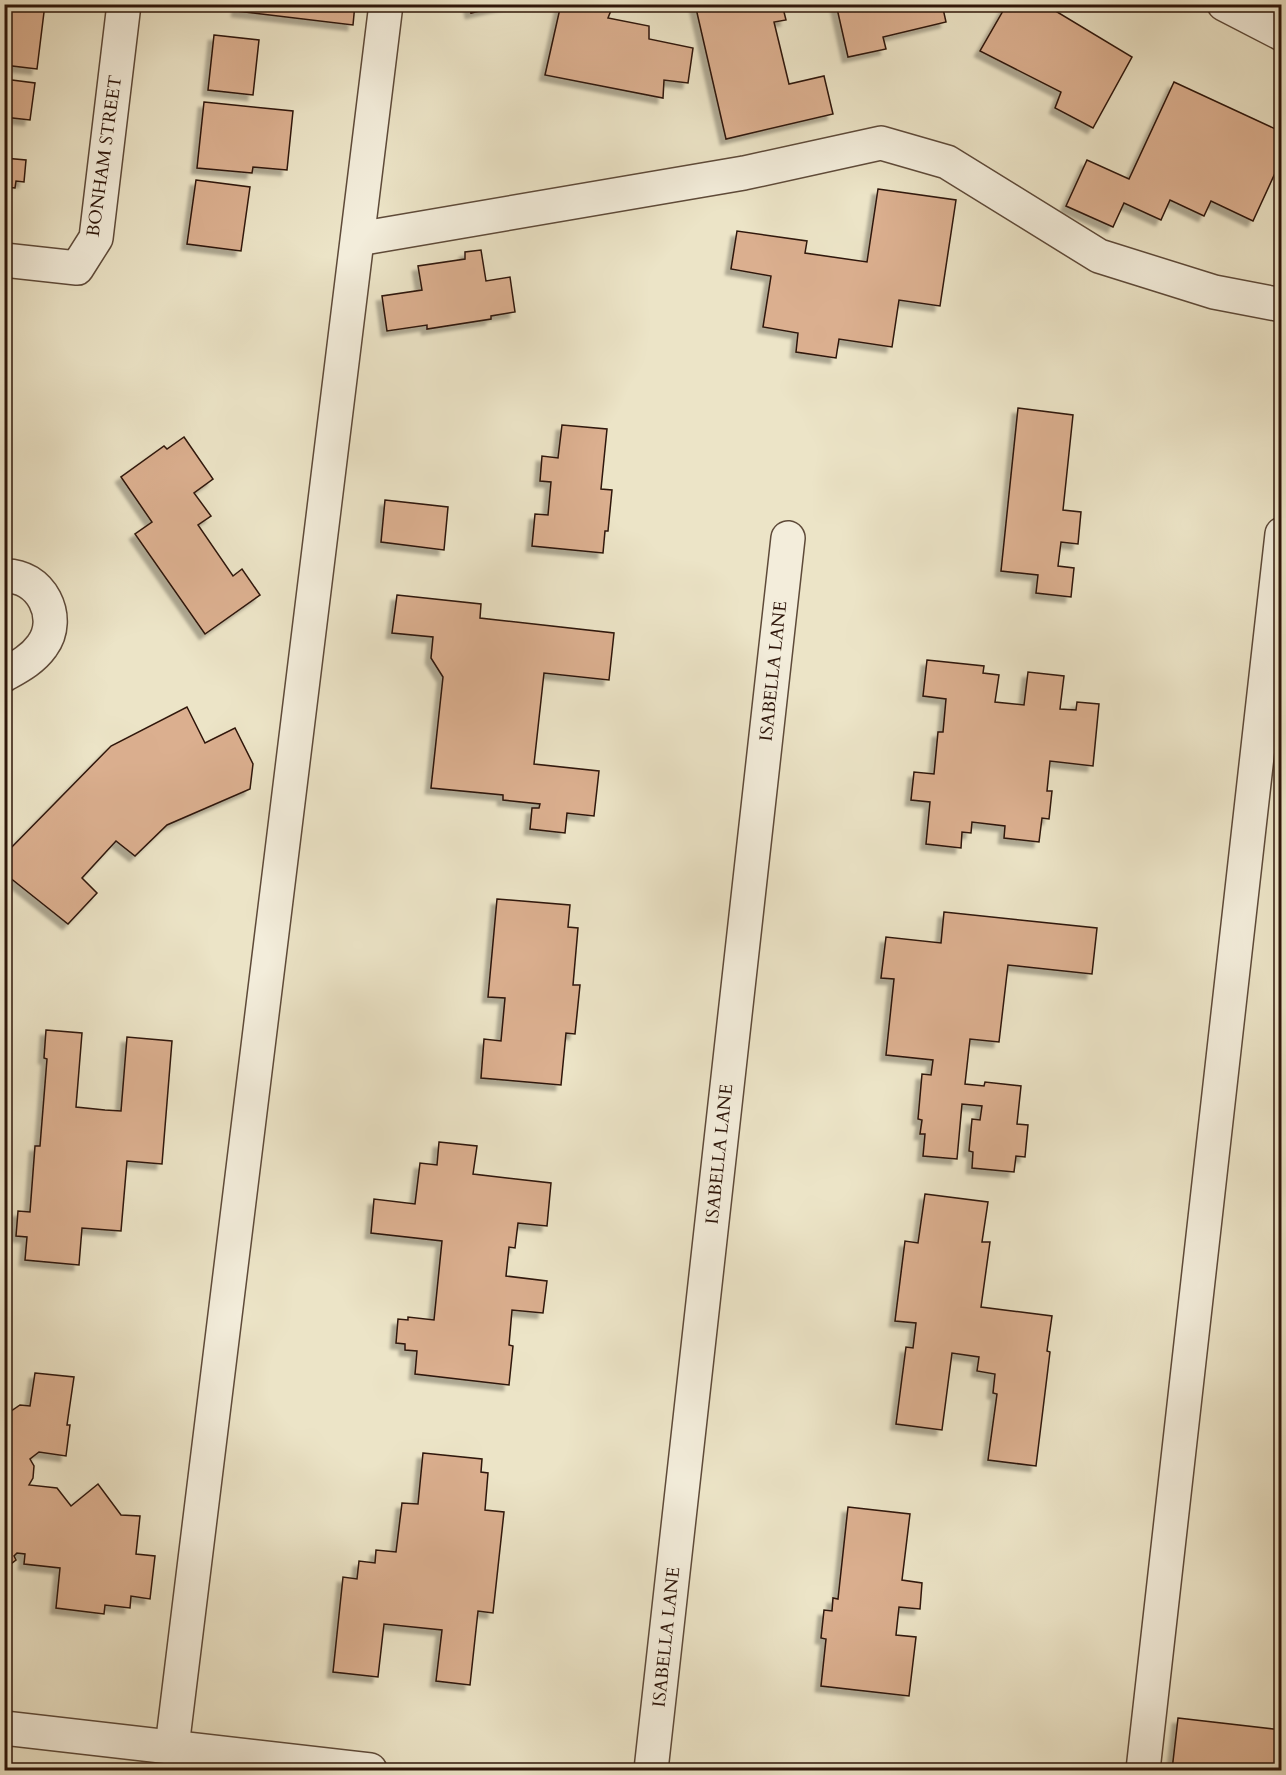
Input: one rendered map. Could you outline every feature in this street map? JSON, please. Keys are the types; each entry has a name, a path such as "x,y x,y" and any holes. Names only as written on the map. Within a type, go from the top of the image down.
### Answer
{"street":[{"name":"BONHAM STREET","path":"4,260 77,268 96,238 124,4"},
{"path":"172,1748 386,4"},
{"path":"1224,4 1281,34"},
{"path":"358,239 744,173 881,143 947,162 1099,256 1214,292 1281,305"},
{"path":"1143,1770 1281,534"},
{"name":"ISABELLA LANE","path":"651,1770 788,538"},
{"path":"4,576 23,577 36,587 46,602 51,622 44,645 28,661 4,675"},
{"path":"4,1728 370,1770"}],"building":[{"path":"4,4 45,4 37,69 4,65"},
{"path":"238,4 355,4 353,25 237,11"},
{"path":"469,4 509,4 471,13"},
{"path":"561,4 592,4 612,8 608,18 649,26 649,39 693,48 688,83 664,80 663,98 545,75"},
{"path":"695,4 782,4 786,20 774,22 789,84 824,76 833,114 726,139"},
{"path":"836,4 942,4 946,22 883,37 886,49 848,57"},
{"path":"1007,4 1044,4 1132,57 1093,128 1055,108 1061,92 980,51"},
{"path":"214,35 259,40 253,95 208,90"},
{"path":"4,79 35,83 30,120 4,117"},
{"path":"1174,82 1282,132 1282,158 1253,221 1211,201 1204,216 1170,200 1161,220 1124,203 1113,227 1066,206 1087,160 1129,179"},
{"path":"204,102 293,111 287,170 253,167 252,173 197,168"},
{"path":"4,158 26,160 24,182 16,181 15,188 6,187 4,198"},
{"path":"196,180 250,187 241,251 187,244"},
{"path":"878,189 956,200 940,306 899,300 892,347 839,339 836,358 796,352 798,333 763,327 771,276 731,269 737,231 807,241 805,253 867,262"},
{"path":"481,250 486,281 510,277 515,312 491,316 491,319 427,329 427,325 387,331 382,296 422,290 418,266 465,259 465,252"},
{"path":"1018,408 1073,415 1063,510 1081,512 1078,544 1061,542 1058,566 1074,568 1071,597 1036,593 1038,575 1001,571"},
{"path":"562,425 607,429 601,489 612,490 608,531 605,531 603,553 532,546 535,514 548,515 551,482 540,481 542,456 558,458"},
{"path":"184,437 213,479 194,493 211,516 198,525 233,576 242,569 260,595 205,634 135,534 152,522 121,477 164,446 167,449"},
{"path":"385,500 448,507 444,550 381,542"},
{"path":"397,595 481,604 480,618 614,633 609,680 544,673 534,764 599,771 594,816 567,813 565,833 530,829 532,808 539,808 540,804 503,800 503,795 431,788 443,677 431,658 433,637 392,633"},
{"path":"927,660 984,666 983,673 999,675 995,702 1024,705 1028,672 1064,676 1060,709 1076,710 1077,702 1099,704 1093,766 1050,761 1047,791 1052,791 1049,819 1042,818 1039,842 1004,838 1005,826 972,822 971,833 962,832 961,848 926,844 930,802 911,800 914,772 934,774 938,732 943,732 946,699 923,696"},
{"path":"187,707 205,743 235,728 253,764 250,789 167,825 135,856 116,841 82,878 97,893 68,924 4,873 4,855 111,746"},
{"path":"497,899 570,905 568,927 578,928 573,985 580,985 575,1034 566,1033 561,1085 481,1078 484,1039 501,1041 505,998 488,997"},
{"path":"944,912 1097,928 1092,974 1008,965 999,1042 970,1039 965,1084 984,1086 985,1082 1021,1086 1017,1124 1028,1125 1025,1157 1016,1156 1014,1172 972,1168 973,1152 969,1151 972,1119 980,1120 982,1106 962,1104 957,1159 923,1156 925,1134 920,1134 922,1120 918,1119 922,1074 931,1075 933,1060 886,1055 894,979 881,978 886,937 941,943"},
{"path":"46,1030 82,1033 76,1107 105,1110 121,1111 127,1037 172,1041 162,1164 127,1161 121,1231 82,1228 79,1265 25,1260 27,1237 16,1236 18,1211 30,1212 35,1146 40,1146 47,1059 44,1058"},
{"path":"439,1142 477,1146 473,1174 551,1183 547,1226 518,1223 515,1248 509,1247 506,1276 547,1281 543,1313 512,1310 509,1345 513,1346 509,1385 415,1374 417,1351 405,1350 405,1344 396,1343 398,1319 408,1320 408,1317 434,1320 442,1241 371,1233 374,1199 415,1204 420,1163 437,1165"},
{"path":"925,1194 988,1202 982,1242 990,1242 981,1307 1052,1316 1047,1351 1050,1352 1036,1466 988,1460 997,1394 993,1393 995,1374 977,1371 979,1357 952,1353 942,1430 896,1424 906,1347 913,1348 916,1323 895,1321 905,1241 918,1243"},
{"path":"35,1373 74,1377 67,1425 70,1425 66,1456 39,1452 30,1459 34,1466 33,1478 29,1485 57,1488 71,1506 98,1484 121,1515 140,1516 136,1554 155,1556 150,1599 131,1596 130,1608 105,1605 104,1614 56,1608 60,1568 24,1564 25,1554 17,1553 14,1556 16,1560 7,1567 4,1563 4,1525 8,1495 4,1495 4,1416 20,1405 30,1406"},
{"path":"423,1453 482,1459 481,1472 488,1473 485,1510 504,1512 493,1613 478,1611 470,1685 436,1681 442,1630 384,1624 378,1677 333,1672 343,1577 357,1579 359,1561 375,1563 376,1550 396,1552 402,1503 418,1504"},
{"path":"848,1507 910,1514 902,1580 922,1583 920,1609 899,1607 896,1635 916,1637 909,1696 821,1686 826,1639 821,1638 824,1610 832,1611 833,1598 838,1599"},
{"path":"1178,1718 1282,1730 1282,1770 1237,1768 1237,1770 1172,1770"}]}
